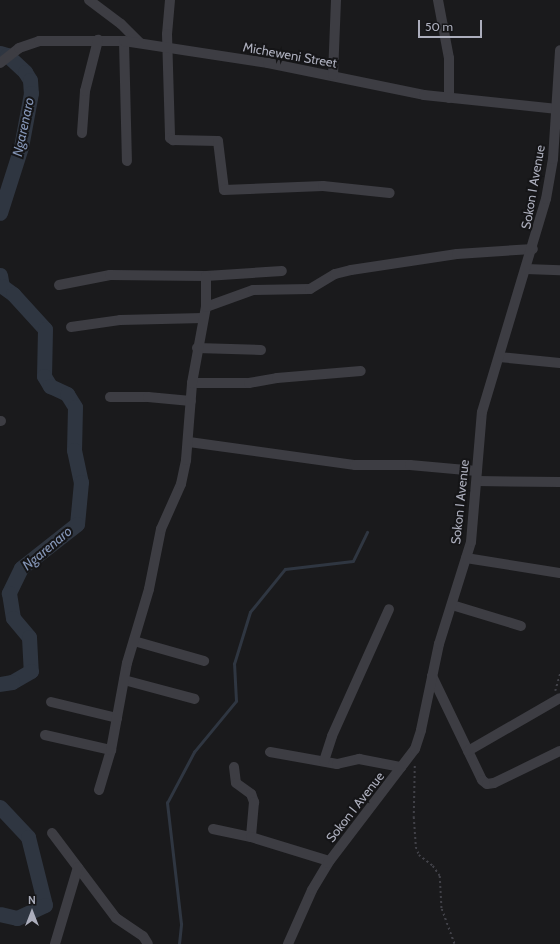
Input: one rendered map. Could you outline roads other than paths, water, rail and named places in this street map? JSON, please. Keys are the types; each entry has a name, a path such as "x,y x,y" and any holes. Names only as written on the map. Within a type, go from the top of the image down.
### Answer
{"street":[{"path":"89,0 121,24 140,43"},
{"path":"170,0 168,46 170,138 173,140 218,141 224,190 322,186 390,192"},
{"path":"332,75 336,0"},
{"path":"438,0 449,58 449,98"},
{"path":"82,133 85,91 98,40"},
{"name":"Micheweni Street","path":"0,63 19,48 39,41 124,41 168,46 332,75 402,92 558,112"},
{"path":"124,41 127,161"},
{"name":"Sokon I Avenue","path":"288,944 312,890 329,861 415,749 427,706 432,676 471,542 482,412 526,269 534,249 556,159 560,56"},
{"path":"206,307 253,290 310,289 334,274 351,270 457,254 534,249"},
{"path":"526,269 560,270"},
{"path":"59,285 110,275 206,276 282,271"},
{"path":"99,790 111,750 124,680 149,589 162,529 180,484 189,442 192,382 197,348 206,307 206,276"},
{"path":"71,327 120,320 203,318"},
{"path":"197,348 261,350"},
{"path":"499,357 560,363"},
{"path":"192,382 249,382 277,378 361,371"},
{"path":"110,397 148,397 191,401"},
{"path":"189,442 355,465 410,465 477,476 560,482"},
{"path":"466,558 560,574"},
{"path":"452,605 521,626"},
{"path":"324,762 332,736 389,609"},
{"path":"134,640 204,661"},
{"path":"432,676 482,780 487,784 494,783 560,751"},
{"path":"124,680 194,699"},
{"path":"468,751 556,700"},
{"path":"51,702 117,718"},
{"path":"45,735 111,750"},
{"path":"270,752 336,764 359,759 402,767"},
{"path":"234,767 236,783 251,794 254,802 251,837"},
{"path":"212,829 251,837 329,861"},
{"path":"52,834 116,918 143,936 148,944"},
{"path":"55,944 78,867"}],"waterway":[{"name":"Ngarenaro","path":"0,53 7,55 25,72 30,80 31,93 21,147 0,213"},
{"name":"Ngarenaro","path":"0,275 2,286 13,294 45,329 44,376 50,386 67,394 75,407 74,450 81,482 77,524 21,568 9,593 13,618 29,637 31,671 12,682 0,684"},
{"path":"179,944 181,924 167,803 194,752 236,701 234,664 250,612 285,569 353,561 367,532"},
{"name":"Ngarenaro","path":"0,807 28,837 45,905 17,918 0,914"}]}
